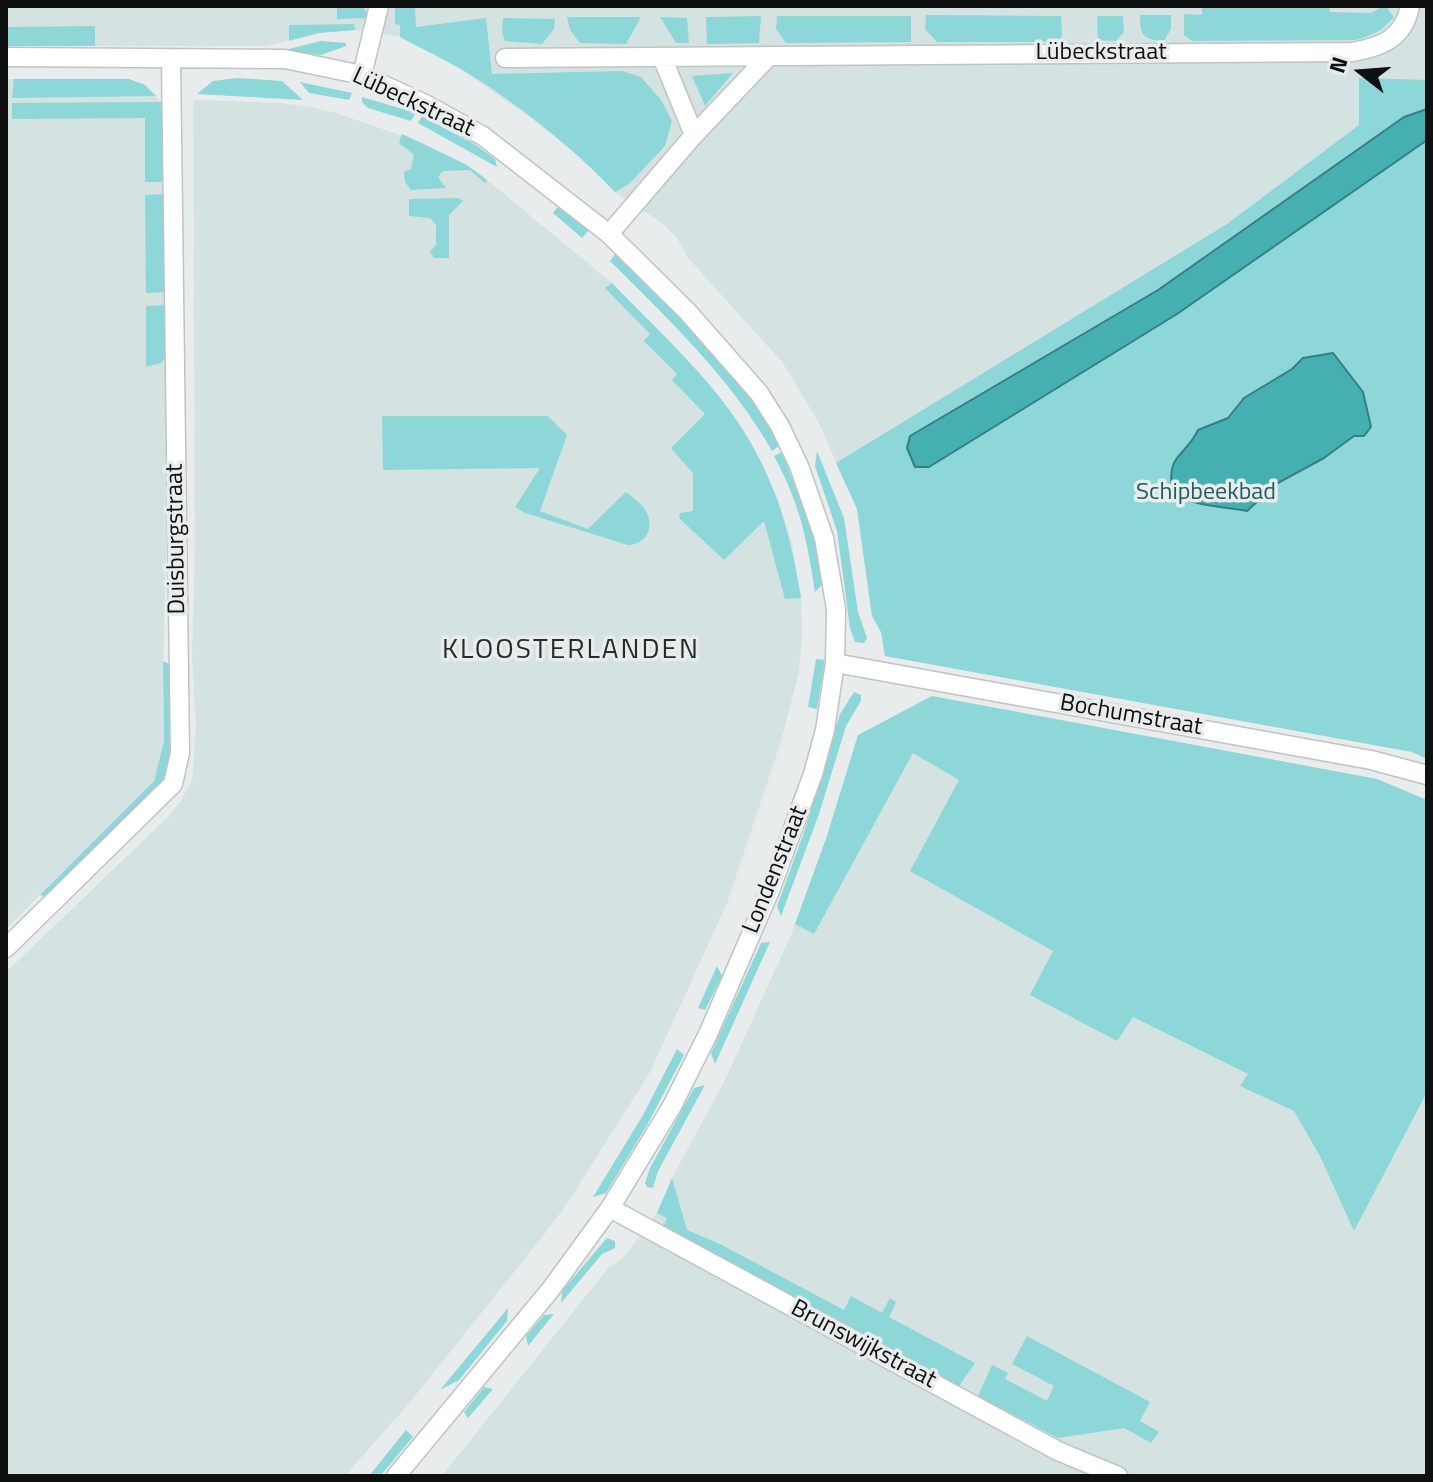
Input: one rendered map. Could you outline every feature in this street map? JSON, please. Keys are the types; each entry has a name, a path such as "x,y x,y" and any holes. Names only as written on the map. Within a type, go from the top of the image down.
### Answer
{"street":[{"path":"362,75 379,6"},
{"name":"Lübeckstraat","path":"505,58 1352,52 1374,48 1391,40 1403,28 1410,6"},
{"path":"609,234 694,135 769,56"},
{"name":"Lübeckstraat","path":"6,57 285,59 362,75 425,104 483,136 609,234"},
{"path":"662,57 694,135"},
{"name":"Duisburgstraat","path":"6,948 173,784 180,753 171,59"},
{"name":"Londenstraat","path":"396,1476 551,1289 610,1208 672,1106 708,1034 771,888 813,774 825,730 835,663 836,609 824,538 799,466 780,426 759,393 687,311 609,234"},
{"name":"Bochumstraat","path":"835,663 1371,760 1427,775"},
{"name":"Brunswijkstraat","path":"610,1208 1058,1451 1118,1476"}],"shaded area":[{"path":"6,6 1427,6 1427,759 1412,752 885,656 881,632 872,616 857,509 819,423 783,363 688,258 677,238 662,223 615,192 588,163 528,116 462,70 400,37 355,30 319,33 266,46 6,46"},
{"path":"6,79 129,79 145,85 161,102 164,112 168,494 164,741 154,781 6,929"},
{"path":"193,100 310,107 423,143 467,165 612,283 706,383 743,430 777,496 792,544 801,598 799,672 781,741 727,903 650,1072 569,1201 543,1236 411,1401 345,1476 6,1476 6,972 169,816 192,780 196,727 192,656 195,547"},
{"path":"1427,109 1427,140 1420,145 1177,314 929,467 915,467 907,448 910,436 1158,290 1404,117"},
{"path":"1333,353 1363,392 1371,427 1364,436 1354,436 1324,458 1276,484 1247,511 1198,503 1172,491 1174,462 1198,430 1228,418 1244,398 1292,369 1303,358"},
{"path":"932,696 1377,779 1427,800 1427,1476 442,1476 610,1266 622,1259 657,1213 672,1178 725,1080 791,935 827,836 858,735"}],"green space":[{"path":"337,6 363,6 367,14 365,18 337,19"},
{"path":"395,6 415,6 416,27 486,18 492,74 622,71 641,77 661,100 672,121 665,146 629,184 615,192 561,141 502,96 400,37 400,25 395,24"},
{"path":"1202,6 1329,6 1330,12 1371,13 1389,6 1388,10 1394,17 1377,32 1355,40 1192,41 1184,35 1184,14 1202,15"},
{"path":"926,15 1061,16 1062,36 1057,42 937,42 925,29"},
{"path":"1140,15 1171,15 1171,29 1164,41 1144,35"},
{"path":"761,16 759,43 707,44 706,17"},
{"path":"777,16 911,16 911,42 786,43 776,29"},
{"path":"1097,16 1123,16 1124,32 1116,41 1098,40"},
{"path":"567,17 641,17 626,44 580,43 570,30"},
{"path":"660,17 687,18 689,43 676,43"},
{"path":"503,18 555,19 554,29 542,44 505,41"},
{"path":"354,24 355,30 319,33 289,41 289,25"},
{"path":"95,26 95,46 6,46 6,27"},
{"path":"321,41 346,43 346,46 321,55 285,50"},
{"path":"733,73 705,106 692,76"},
{"path":"237,78 282,81 303,100 197,94 213,81"},
{"name":"Schipbeekbad","path":"1359,78 1427,80 1427,759 1412,752 885,656 881,632 872,616 857,509 836,463 1227,224 1359,125"},
{"path":"14,79 129,79 145,85 156,96 12,98"},
{"path":"300,82 352,93 349,100 309,93"},
{"path":"362,97 416,113 411,121 368,108"},
{"path":"161,102 167,182 145,182 145,118 12,119 12,103"},
{"path":"422,116 476,145 495,159 497,167 418,123"},
{"path":"402,134 467,165 487,180 485,183 470,170 443,171 438,177 446,188 411,190 405,182 404,172 411,169 414,155 399,143"},
{"path":"165,194 168,292 146,293 145,195"},
{"path":"458,198 463,201 449,215 449,258 434,258 430,252 436,245 436,225 430,218 409,216 409,199"},
{"path":"559,205 589,230 582,238 553,213"},
{"path":"616,253 645,278 742,385 780,445 772,451 718,374 610,261"},
{"path":"612,283 715,391 755,450 781,511 801,598 785,599 764,521 724,560 679,518 680,513 693,511 693,473 671,448 705,414 672,380 677,374 644,341 650,334 605,288"},
{"path":"167,305 167,355 161,363 146,367 146,306"},
{"path":"382,416 548,416 567,435 540,511 588,529 626,492 649,517 647,534 640,542 628,545 525,513 515,507 540,468 383,470"},
{"path":"817,451 844,518 858,612 867,638 864,643 855,642 850,628 837,531 815,466"},
{"path":"782,452 816,542 822,585 815,592 801,522 774,456"},
{"path":"816,659 825,660 817,709 808,707"},
{"path":"163,661 169,664 170,762 163,781 47,897 40,895 154,781 164,741"},
{"path":"854,692 861,695 861,701 846,726 819,814 781,916 777,906 803,835 840,714"},
{"path":"932,696 1377,779 1427,800 1427,1092 1354,1231 1320,1156 1294,1111 1240,1086 1248,1074 1133,1017 1117,1041 1030,995 1053,951 910,871 959,780 913,753 814,934 795,924 827,836 858,735"},
{"path":"770,942 715,1064 711,1053 761,943"},
{"path":"717,966 722,976 705,1010 698,1008"},
{"path":"677,1049 684,1055 646,1127 606,1193 593,1197 643,1115"},
{"path":"705,1085 658,1171 653,1188 647,1187 645,1183 650,1168 694,1088"},
{"path":"672,1178 687,1230 720,1244 844,1310 851,1296 882,1313 890,1298 896,1302 889,1317 975,1363 959,1386 663,1227 667,1218 657,1213"},
{"path":"607,1238 615,1241 615,1248 602,1254 561,1303 562,1291"},
{"path":"508,1308 507,1321 459,1380 440,1390"},
{"path":"554,1314 528,1346 526,1336 544,1315"},
{"path":"1027,1336 1150,1402 1140,1421 1159,1432 1151,1443 1124,1428 1058,1438 978,1396 992,1365 1008,1373 1005,1379 1047,1401 1054,1386 1012,1364"},
{"path":"484,1387 493,1389 468,1418 464,1412"},
{"path":"406,1430 413,1437 380,1476 369,1476"}],"district":[{"name":"KLOOSTERLANDEN","path":"571,651"}]}
